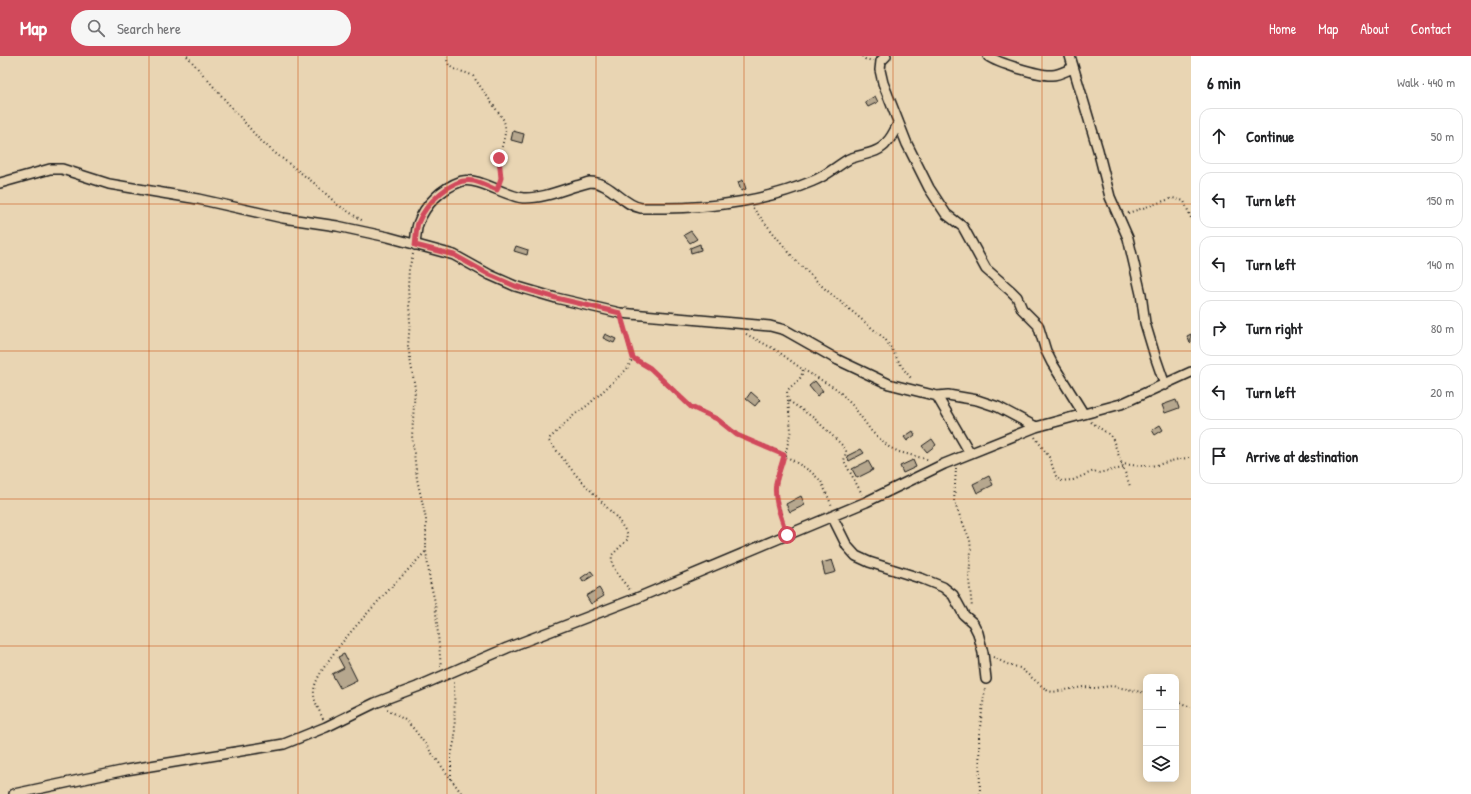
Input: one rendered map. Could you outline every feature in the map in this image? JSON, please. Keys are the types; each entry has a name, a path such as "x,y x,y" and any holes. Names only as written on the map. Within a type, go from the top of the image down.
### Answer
{"street":[{"path":"886,56 882,59 880,70 883,82 898,124 929,188 946,214 963,227 986,269 1011,290 1017,297 1022,309 1038,325 1046,351 1052,363 1083,414"},
{"path":"988,56 993,60 1052,75 1073,68"},
{"path":"1070,56 1098,150 1110,197 1128,238 1141,294 1145,323 1165,385"},
{"path":"415,245 418,224 426,208 438,194 464,181 473,180 519,198 546,195 590,182 607,187 632,205 640,208 689,208 775,195 814,181 850,159 875,151 887,143 898,124"},
{"path":"0,183 50,170 62,169 109,184 198,198 283,218 337,226 454,255 490,275 515,286 556,298 620,313 770,326 791,333 838,360 889,384 937,396 977,400 998,407 1033,428"},
{"path":"14,794 126,770 284,744 326,728 375,703 507,648 637,598 866,502 970,453 1033,428 1121,404 1191,372"},
{"path":"937,396 970,453"},
{"path":"834,515 847,546 853,554 869,562 943,587 953,595 964,615 973,623 978,633 983,653 986,679"}],"path":[{"path":"187,56 259,139 274,153 314,182 338,205 363,222"},
{"path":"447,56 446,63 449,66 472,76 504,119 506,124 499,158 501,178 497,190"},
{"path":"1119,216 1173,198 1184,201 1191,218"},
{"path":"746,199 796,261 824,288 885,339 893,349 902,368 925,393"},
{"path":"415,245 408,286 410,322 408,346 415,388 412,436 417,478 426,519 426,551 430,581 436,608 442,676"},
{"path":"620,313 633,358 650,368 691,407 717,419 737,435 784,455 810,471 821,481 834,515"},
{"path":"743,333 776,350 803,369 837,389 854,407 872,432 889,448 898,452 944,464"},
{"path":"633,358 627,369 588,405 574,415 550,438 549,441 576,475 617,518 627,533 628,539 612,555 612,558 619,576 637,598"},
{"path":"787,535 776,495 776,485 791,430 787,391 799,380 803,369"},
{"path":"789,401 814,418 843,446 846,451 844,461 866,502"},
{"path":"1083,414 1094,425 1110,436 1116,446 1121,464 1130,486"},
{"path":"1033,428 1049,458 1056,476 1060,481 1073,480 1094,471 1100,473 1123,468"},
{"path":"1121,464 1141,466 1155,465 1180,458 1191,458"},
{"path":"957,459 954,502 970,540 971,550 969,579 973,623"},
{"path":"326,728 314,697 314,689 319,675 338,647 426,551"},
{"path":"983,653 1020,668 1048,691 1053,692 1084,687 1095,688 1112,686 1143,692"},
{"path":"451,780 451,756 454,738 454,671"},
{"path":"980,794 979,735 986,679"},
{"path":"1179,702 1191,707"},
{"path":"375,703 405,720 414,729 462,794"}],"building":[{"path":"875,96 878,102 868,107 865,102"},
{"path":"513,131 524,134 522,143 511,140"},
{"path":"743,180 746,189 741,191 738,182"},
{"path":"691,231 697,239 690,243 684,235"},
{"path":"700,244 701,250 691,253 690,248"},
{"path":"516,246 528,250 527,255 514,251"},
{"path":"605,334 616,339 614,343 603,338"},
{"path":"1191,334 1191,342 1190,343 1187,336"},
{"path":"815,381 823,391 817,396 809,386"},
{"path":"751,392 760,400 755,406 746,399"},
{"path":"1176,400 1179,408 1165,413 1162,405"},
{"path":"1160,425 1163,430 1155,435 1152,430"},
{"path":"913,431 915,435 907,441 904,437"},
{"path":"932,439 936,445 927,452 922,446"},
{"path":"861,449 864,453 849,461 847,456"},
{"path":"913,460 916,467 903,473 900,466"},
{"path":"868,461 873,470 857,478 852,469"},
{"path":"989,476 993,485 977,493 973,484"},
{"path":"801,496 805,505 790,512 786,504"},
{"path":"832,560 836,572 825,575 822,563"},
{"path":"591,571 594,575 583,582 581,578"},
{"path":"599,588 604,596 591,604 586,596"},
{"path":"344,654 357,680 340,688 332,674 344,668 338,657"}],"route":[{"path":"499,158 501,178 497,190 473,180 464,181 438,194 426,208 418,224 415,245 454,255 490,275 515,286 556,298 620,313 633,358 650,368 691,407 717,419 737,435 784,455 776,485 776,495 787,535"}]}
